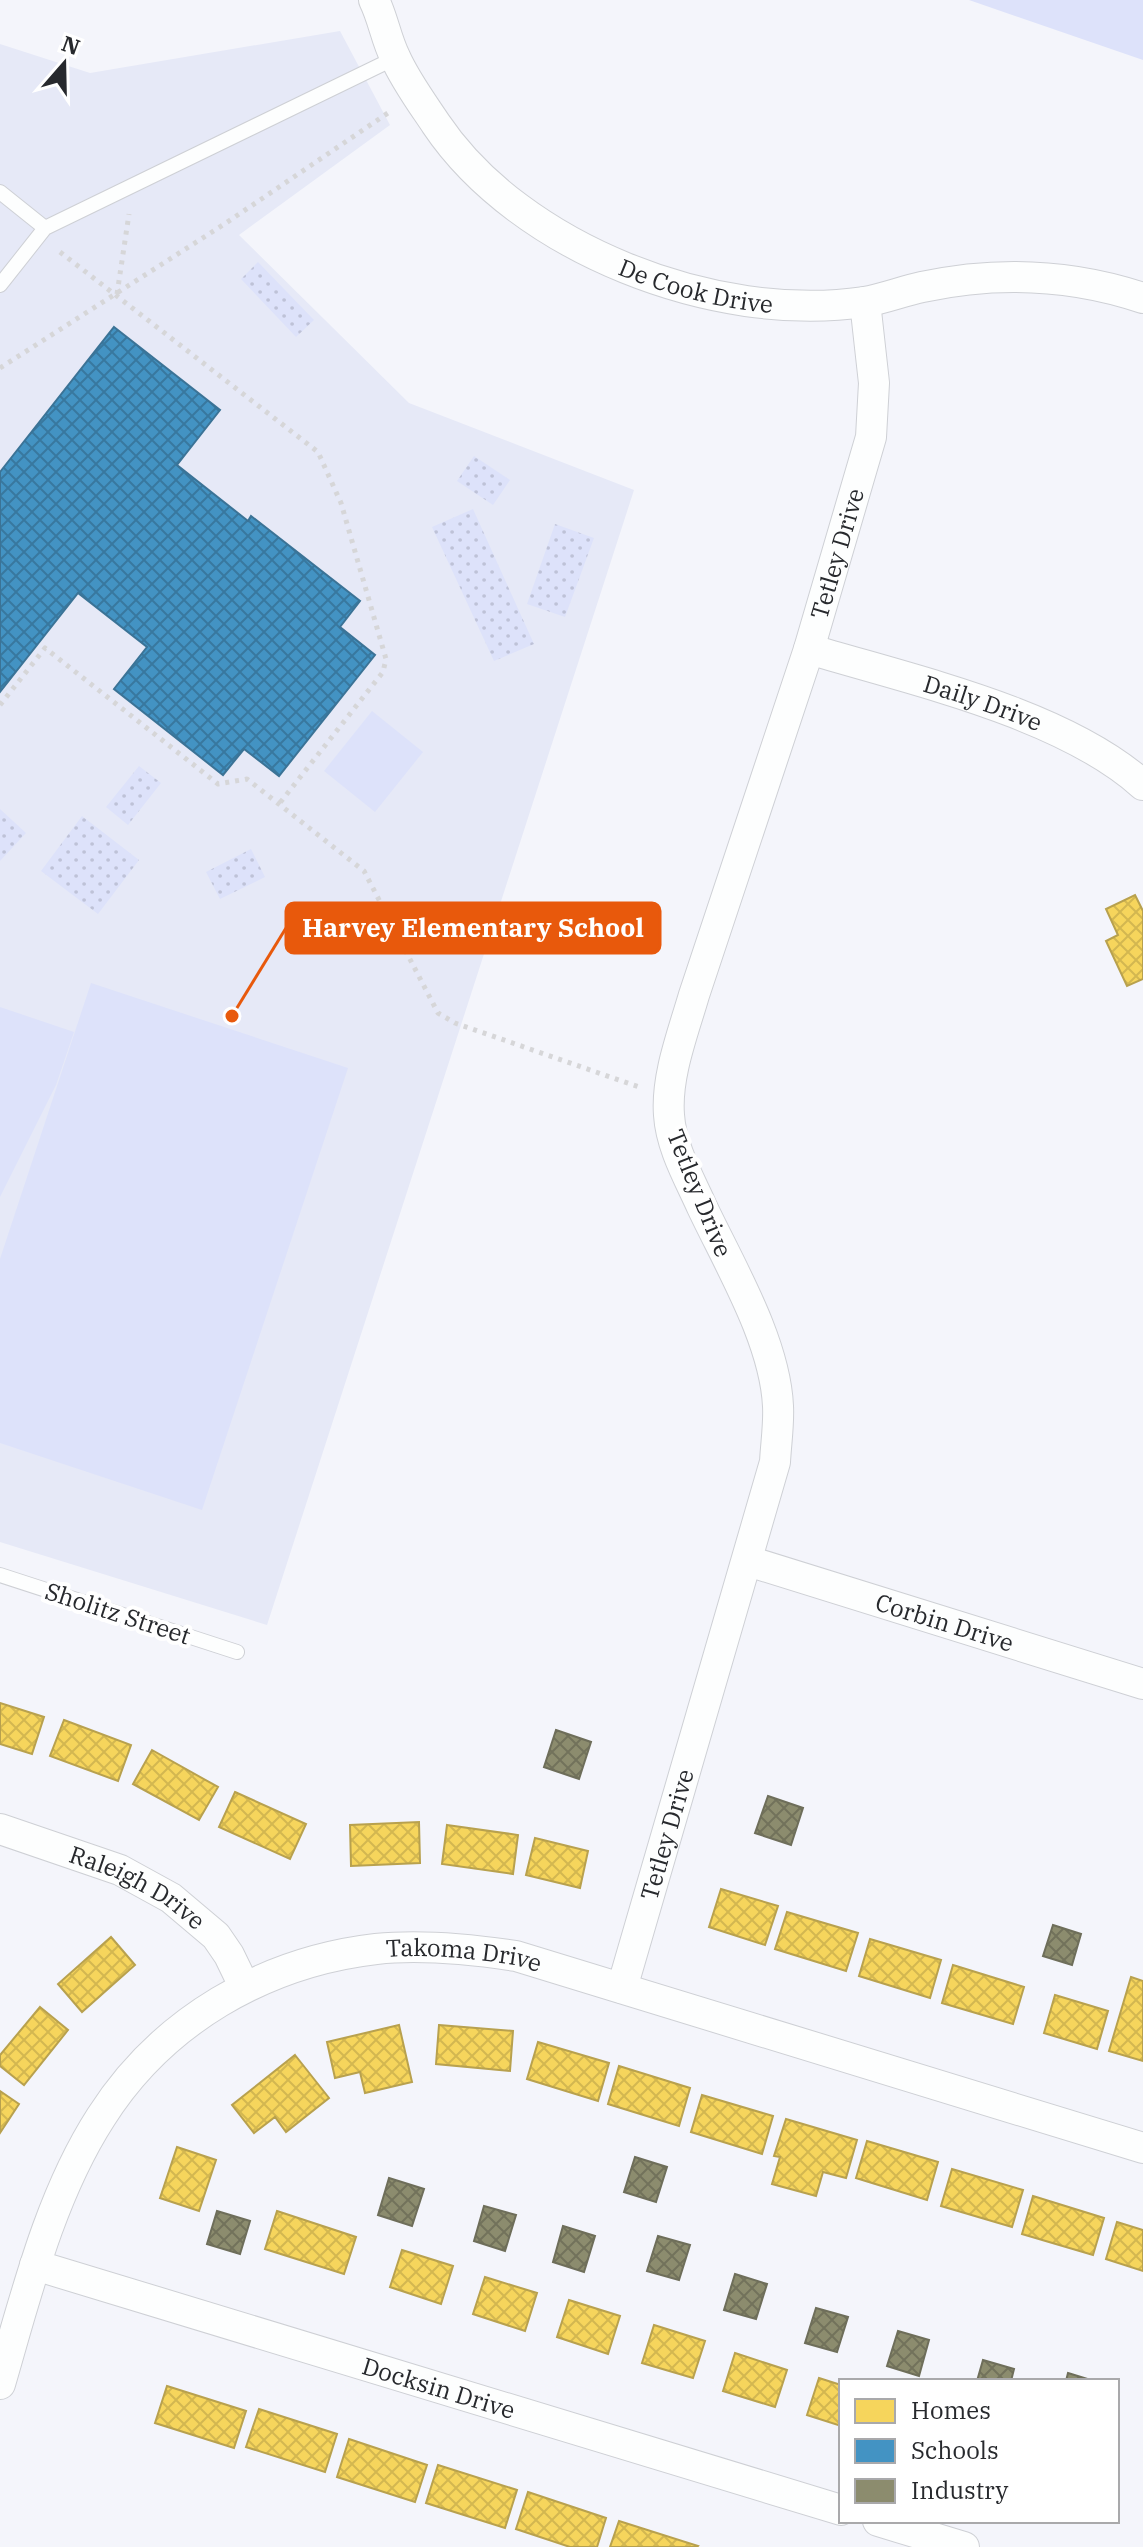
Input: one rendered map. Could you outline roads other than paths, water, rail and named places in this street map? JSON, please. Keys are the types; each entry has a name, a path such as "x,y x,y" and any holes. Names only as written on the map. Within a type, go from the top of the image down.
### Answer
{"street":[{"name":"De Cook Drive","path":"374,0 395,58 438,126 478,175 528,215 627,269 670,284 744,303 807,306 865,302 951,282 1015,276 1055,278 1143,298"},
{"name":"Tetley Drive","path":"622,1988 775,1462 778,1407 773,1369 762,1335 682,1162 669,1115 669,1097 677,1053 694,995 809,649 871,437 874,383 865,302"},
{"name":"Daily Drive","path":"809,649 989,704 1050,728 1094,751 1143,785"},
{"name":"Corbin Drive","path":"748,1561 1143,1684"},
{"name":"Raleigh Drive","path":"0,1829 120,1870 171,1898 216,1936 244,1986"},
{"name":"Takoma Drive","path":"0,2384 35,2265 70,2177 99,2120 124,2083 168,2038 244,1986 325,1959 377,1949 417,1947 473,1949 516,1956 1143,2148"},
{"name":"Docksin Drive","path":"35,2265 839,2509"},
{"path":"885,2523 964,2547"}],"lane":[{"path":"0,285 45,228 395,58"},
{"path":"0,192 45,228"},
{"name":"Sholitz Street","path":"0,1575 237,1652"}],"place":[{"name":"Harvey Elementary School","path":"232,1016"}]}
